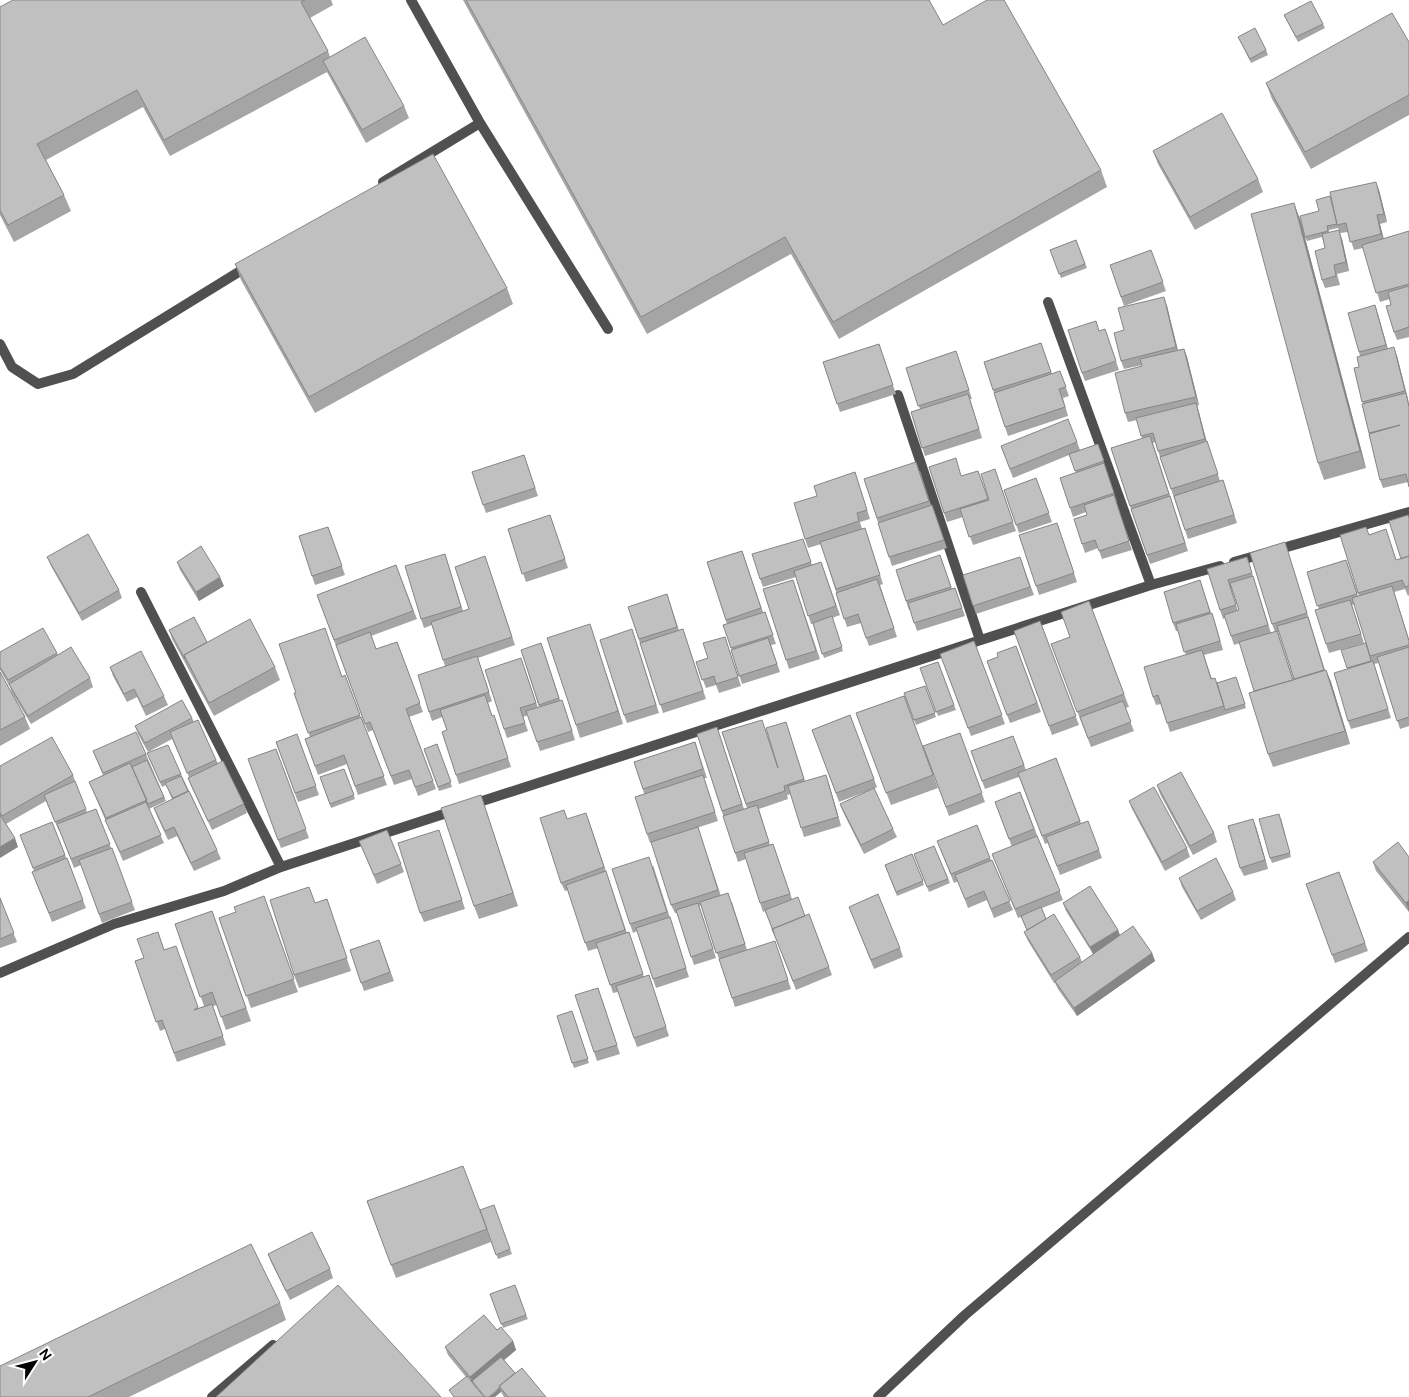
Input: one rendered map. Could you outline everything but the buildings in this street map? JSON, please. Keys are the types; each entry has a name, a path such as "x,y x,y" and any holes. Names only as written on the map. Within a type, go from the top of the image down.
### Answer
{"street":[{"path":"411,0 480,123 608,328"},
{"path":"378,186 480,123"},
{"path":"0,344 12,367 38,384 74,374 260,259"},
{"path":"1048,302 1151,585"},
{"path":"898,395 980,640"},
{"path":"0,973 114,924 224,891 280,866 1151,585 1409,512"},
{"path":"141,592 280,866"},
{"path":"878,1397 965,1315 1409,937"},
{"path":"212,1397 278,1341"}]}
